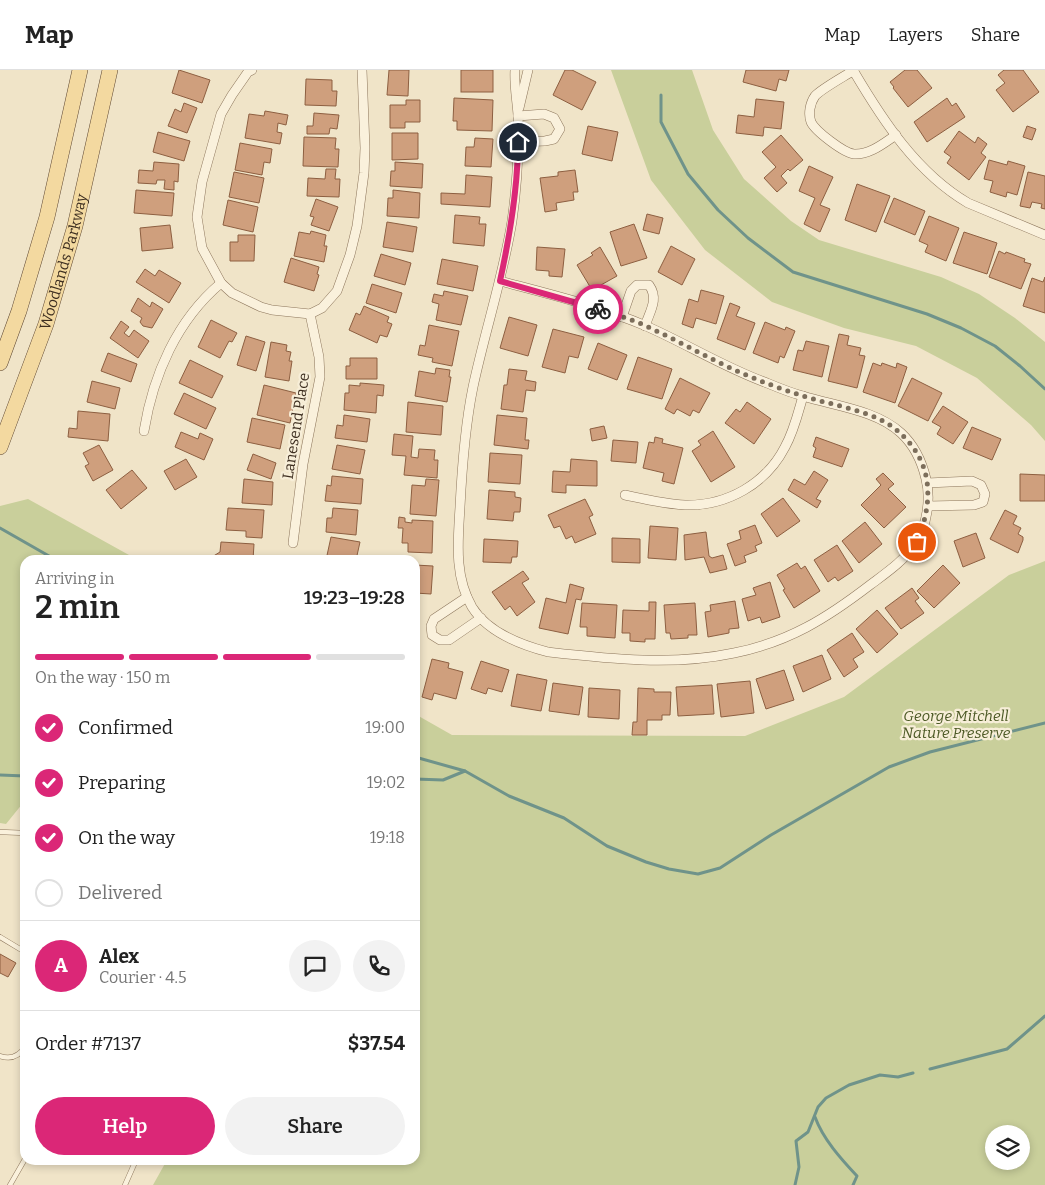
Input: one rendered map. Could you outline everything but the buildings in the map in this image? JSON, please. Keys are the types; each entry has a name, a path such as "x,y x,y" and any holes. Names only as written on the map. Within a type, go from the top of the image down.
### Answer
{"main road":[{"name":"Woodlands Parkway","path":"0,363 19,311 47,217 80,70"},
{"name":"Woodlands Parkway","path":"0,447 46,324 75,226 110,70"}],"street":[{"path":"249,71 221,114 202,182 197,217 202,248 221,283 232,293 261,307 288,313 310,314 322,308 337,291 350,255 355,233 364,173 362,70"},
{"path":"500,281 622,317 646,326 746,375 803,396 875,417 890,425 902,434 918,454 927,483 928,506 917,542 906,556 888,572 817,623 780,640 732,654 649,661 597,658 548,652 535,649 510,638 481,618 467,597 459,568 462,471 473,389 500,281 512,219 518,160 515,70"},
{"path":"518,116 528,70"},
{"path":"896,134 878,148 855,154 834,144 812,123 809,110 815,96 853,70 882,116 896,134 912,157 934,178 957,197 968,203 1045,235"},
{"path":"518,116 544,114 554,118 560,128 554,139 518,142"},
{"path":"144,431 153,389 170,349 191,314 221,283"},
{"path":"622,317 631,291 637,285 649,285 654,292 654,300 646,326"},
{"name":"Lanesend Place","path":"293,543 303,464 320,377 319,357 310,314"},
{"path":"625,495 684,505 717,502 746,489 768,471 786,447 803,396"},
{"path":"927,483 972,481 981,485 985,494 983,502 974,506 928,506"},
{"path":"467,597 434,619 431,626 432,635 440,640 449,640 481,618"}],"lane":[{"path":"0,832 20,833"},
{"path":"0,938 20,949"},
{"path":"0,1056 15,1057 20,1052"},
{"path":"10,1185 22,1165"},
{"path":"125,1185 134,1165"}],"green space":[{"path":"611,70 692,70 713,130 744,179 791,221 819,240 941,277 979,294 1015,318 1045,342 1045,441 1031,425 977,378 916,346 844,328 772,302 705,250 651,180"},
{"path":"28,499 129,555 20,555 20,807 6,824 0,823 0,506"},
{"name":"George Mitchell Nature Preserve","path":"1045,561 1045,1185 153,1185 164,1165 420,1165 420,717 452,735 745,736 844,697 1009,575"}],"waterway":[{"path":"661,95 661,122 688,174 718,210 748,238 793,272 927,314 961,328 995,346 1045,389"},
{"path":"0,528 47,555"},
{"path":"420,758 465,771 509,796 564,818 607,846 646,862 669,869 698,874 720,868 771,835 889,767 930,752 1045,723"},
{"path":"420,779 443,780 465,771"},
{"path":"0,775 20,776"},
{"path":"930,1069 1007,1049 1045,1016"},
{"path":"795,1185 799,1167 796,1141 808,1132 818,1107 826,1098 849,1085 880,1075 898,1077 913,1073"},
{"path":"815,1117 828,1141 857,1176 853,1185"}],"way so far":[{"path":"598,309 646,326 766,383 875,417 890,425 902,434 918,454 925,472 928,506 917,542"}],"route":[{"path":"518,142 516,188 512,219 500,281 598,309"}]}
